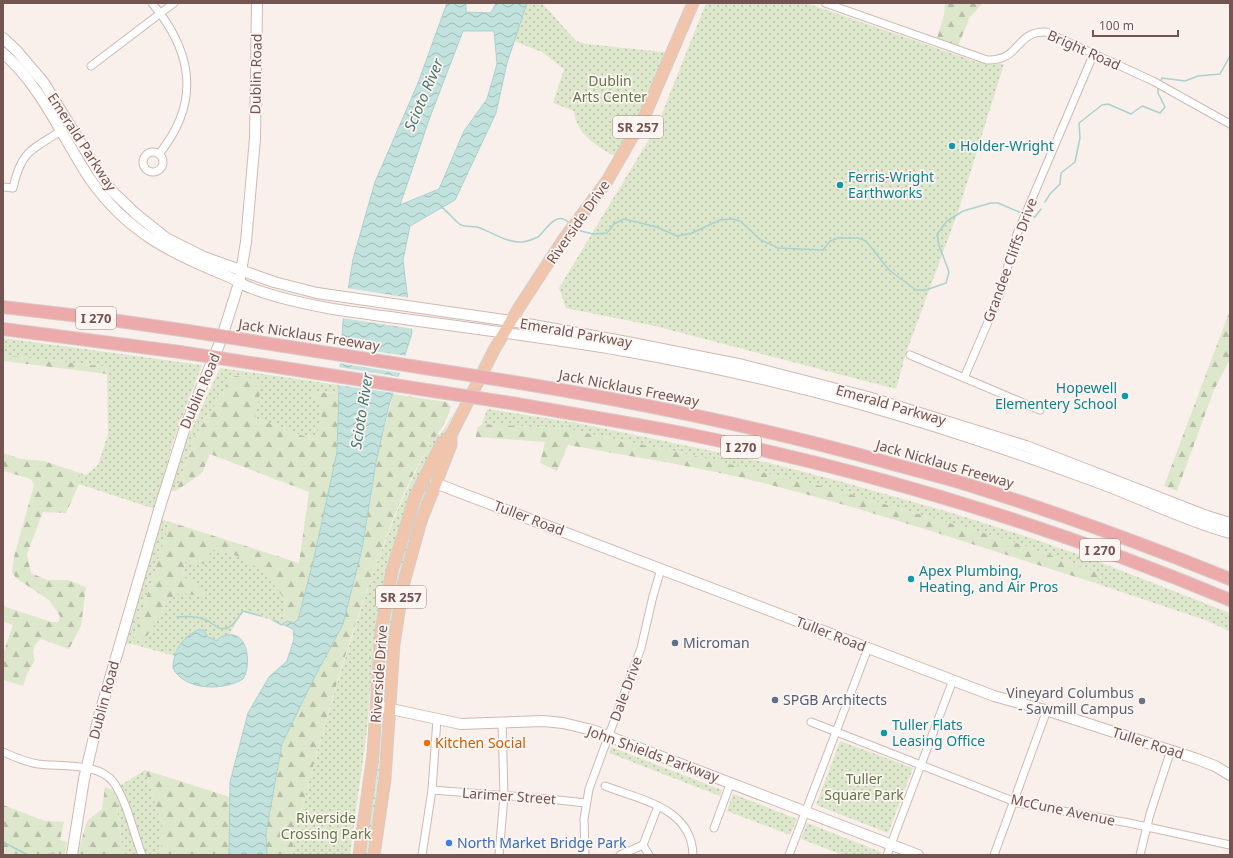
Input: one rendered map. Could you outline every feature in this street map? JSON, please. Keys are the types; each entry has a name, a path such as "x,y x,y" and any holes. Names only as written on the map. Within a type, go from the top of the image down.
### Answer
{"highway":[{"name":"Jack Nicklaus Freeway","path":"3,307 105,319 188,331 520,383 608,398 713,419 835,448 966,484 1097,528 1230,579"},
{"name":"I 270","path":"3,329 180,352 511,404 693,435 831,467 968,505 1088,546 1230,600"}],"main road":[{"name":"Dublin Road","path":"72,855 86,769 105,695 176,454 194,402 221,340 239,283 246,242 255,137 257,3"},
{"name":"Riverside Drive","path":"359,855 370,778 377,706 381,631 386,598 397,551 408,517 426,473 442,443 451,435 511,321 563,240 607,182 645,115 693,3"},
{"name":"Emerald Parkway","path":"3,38 41,78 99,173 112,191 166,238 204,257 274,282 330,295 511,321 743,365 868,397 1026,446 1106,475 1207,516 1230,523"},
{"name":"Emerald Parkway","path":"3,53 25,75 37,91 90,180 103,196 143,234 176,255 228,276 239,283 270,294 333,309 620,350 741,374 860,404 942,428 1023,455 1102,484 1204,525 1230,533"},
{"name":"Riverside Drive","path":"374,855 385,779 394,644 403,586 415,541 435,483 451,445 451,435"},
{"name":"Tuller Road","path":"435,483 1005,700 1047,710 1170,750 1210,764 1230,775"},
{"name":"John Shields Parkway","path":"377,706 437,719 473,724 502,722 557,722 579,726 608,735 918,855"}],"street":[{"path":"152,3 160,13 180,46 186,73 185,100 179,124 159,154"},
{"path":"91,66 174,3"},
{"name":"Bright Road","path":"825,3 987,60 1005,58 1024,38 1037,31 1046,32 1094,53 1166,88 1230,124"},
{"name":"Grandee Cliffs Drive","path":"964,378 1000,294 1017,234 1024,216 1094,53"},
{"path":"3,187 13,188 20,162 28,151 61,131"},
{"path":"910,355 1040,410"},
{"name":"Dale Drive","path":"585,855 583,832 586,803 608,735 641,648 652,596 661,568"},
{"path":"789,855 868,648"},
{"path":"887,855 953,680"},
{"path":"994,855 1047,710"},
{"path":"422,855 432,790 437,719"},
{"path":"499,855 504,796 502,722"},
{"name":"McCune Avenue","path":"811,722 1014,801 1230,845"},
{"path":"1140,855 1170,750"},
{"path":"3,752 39,764 86,769 107,776 114,784 142,855"},
{"path":"714,828 731,782"},
{"path":"605,786 658,806 672,813 685,826 692,842 693,855"},
{"name":"Larimer Street","path":"432,790 586,803"},
{"path":"620,855 643,845 658,806"},
{"path":"643,845 648,851 649,855"}],"green space":[{"name":"Dublin Arts Center","path":"527,3 542,3 576,41 587,44 673,53 620,159 597,146 584,134 579,128 574,111 553,103 564,69 542,52 514,41"},
{"path":"706,3 806,3 977,62 1004,64 959,209 906,353 896,389 655,326 566,308 559,288 657,126"},
{"path":"945,3 983,3 970,17 958,46 937,38 944,15"},
{"path":"1230,310 1230,359 1214,390 1177,491 1164,486"},
{"path":"3,338 202,365 173,441 155,509 79,484 80,473 86,475 98,465 108,434 108,367 3,355"},
{"path":"3,355 109,367 107,374 3,361"},
{"path":"220,368 339,385 338,393 311,392 313,397 322,405 321,421 317,435 306,437 255,418 229,380 220,397 194,437 176,491 168,491 188,437"},
{"path":"235,376 258,379 262,383 255,418 306,437 317,434 321,421 322,405 313,397 311,392 338,393 337,452 314,558 298,620 293,623 287,621 282,624 286,602 272,583 255,566 235,555 212,549 205,564 185,562 182,576 201,587 204,595 178,594 170,598 148,635 132,644 170,522 299,563 309,492 210,454 202,473 176,491 194,437 220,397 229,380"},
{"path":"393,394 447,402 451,407 443,425 409,482 395,514 364,598 324,725 291,855 267,855 266,833 282,744 313,680 343,624 362,549 376,462"},
{"path":"487,409 572,422 769,463 952,513 1094,560 1230,613 1230,631 1205,620 1095,583 1099,577 1096,572 1011,541 829,488 682,453 567,429 482,424"},
{"name":"Riverside Crossing Park","path":"455,411 410,501 374,689 370,689 367,730 350,855 291,855 329,712 355,628 390,528 424,456 437,433 440,435"},
{"path":"482,424 567,429 682,453 829,488 1011,541 1096,572 1099,577 1095,583 850,506 767,484 693,467 568,445 557,471 540,463 545,442 476,437 477,428"},
{"path":"3,453 21,459 44,461 80,473 79,484 66,513 43,512 27,554 31,573 47,580 68,580 86,587 81,626 69,649 41,639 38,641 34,648 35,660 27,674 23,686 3,680 3,654 13,625 3,621 3,606 51,622 58,622 60,616 49,600 16,578 12,572 14,557 34,485 31,479 3,471"},
{"path":"441,456 426,493 387,672 386,647 392,602 413,511"},
{"path":"160,519 170,522 132,644 124,644"},
{"path":"212,549 238,557 255,566 272,583 286,602 282,624 243,610 229,635 220,636 217,641 208,637 205,631 198,630 181,643 175,656 132,644 148,635 170,598 201,587 182,577 185,562"},
{"path":"378,731 381,731 377,800 370,855 362,855"},
{"name":"Tuller Square Park","path":"840,741 913,768 888,833 816,805"},
{"path":"611,747 722,790 720,796 609,753"},
{"path":"145,770 162,825 161,855 123,855 116,799 113,790"},
{"path":"145,770 230,797 229,855 161,855 162,825"},
{"path":"105,787 113,790 116,799 123,855 77,855 87,821 102,809"},
{"path":"733,794 797,819 790,835 727,811"},
{"path":"3,805 45,821 64,822 60,840 67,842 65,855 3,855"},
{"path":"807,823 881,852 880,855 843,855 801,839"}],"water":[{"name":"Scioto River","path":"447,3 466,3 466,12 491,13 496,3 527,3 507,63 496,113 455,200 410,226 403,260 412,333 389,405 376,462 362,549 343,624 313,680 282,744 266,833 267,855 229,855 230,782 248,713 269,677 287,661 294,639 293,629 282,624 287,621 293,623 298,620 314,558 337,452 343,322 353,259 375,182 418,83","holes":["463,31 494,31 497,64 487,99 464,131 439,189 400,205 430,117"]},
{"path":"198,630 204,630 208,637 217,641 221,637 227,635 235,635 240,639 247,651 248,659 246,674 243,679 226,686 205,687 195,685 178,676 173,668 173,662 177,651 187,637"}],"pier":[{"path":"347,288 410,298 414,329 342,318"},
{"path":"339,346 407,356 401,373 338,363"},
{"path":"338,367 400,377 395,393 337,385"}],"waterway":[{"path":"1160,83 1162,78 1185,81 1198,76 1220,74 1230,56"},
{"path":"1045,202 1050,194 1060,184 1061,173 1075,162 1080,138 1079,123 1102,105 1108,104 1131,114 1142,106 1160,113 1165,107 1158,93 1158,86"},
{"path":"577,230 593,234 607,233 614,224 624,219 657,227 677,236 692,233 720,220 732,219 740,221 761,240 778,248 823,250 830,241 838,238 858,238 866,241 889,270 916,290 926,290 946,283 949,272 939,245 937,234 947,221 963,211 991,203 998,203 1024,214"},
{"path":"441,207 461,225 477,227 510,241 517,242 525,242 538,237 552,222 556,220 560,219 569,223"},
{"path":"1027,215 1035,217 1041,209"},
{"path":"177,617 197,617 223,629 233,624 243,611 261,616"},
{"path":"273,620 282,625"},
{"path":"3,842 28,855"},
{"path":"46,855 54,853"}],"place":[{"name":"Holder-Wright","path":"952,146"},
{"name":"Ferris-Wright Earthworks","path":"840,185"},
{"name":"Hopewell Elementery School","path":"1125,396"},
{"name":"Apex Plumbing, Heating, and Air Pros","path":"911,579"},
{"name":"Microman","path":"675,643"},
{"name":"SPGB Architects","path":"775,700"},
{"name":"Vineyard Columbus - Sawmill Campus","path":"1142,701"},
{"name":"Tuller Flats Leasing Office","path":"884,733"},
{"name":"Kitchen Social","path":"427,743"},
{"name":"North Market Bridge Park","path":"449,843"}]}
